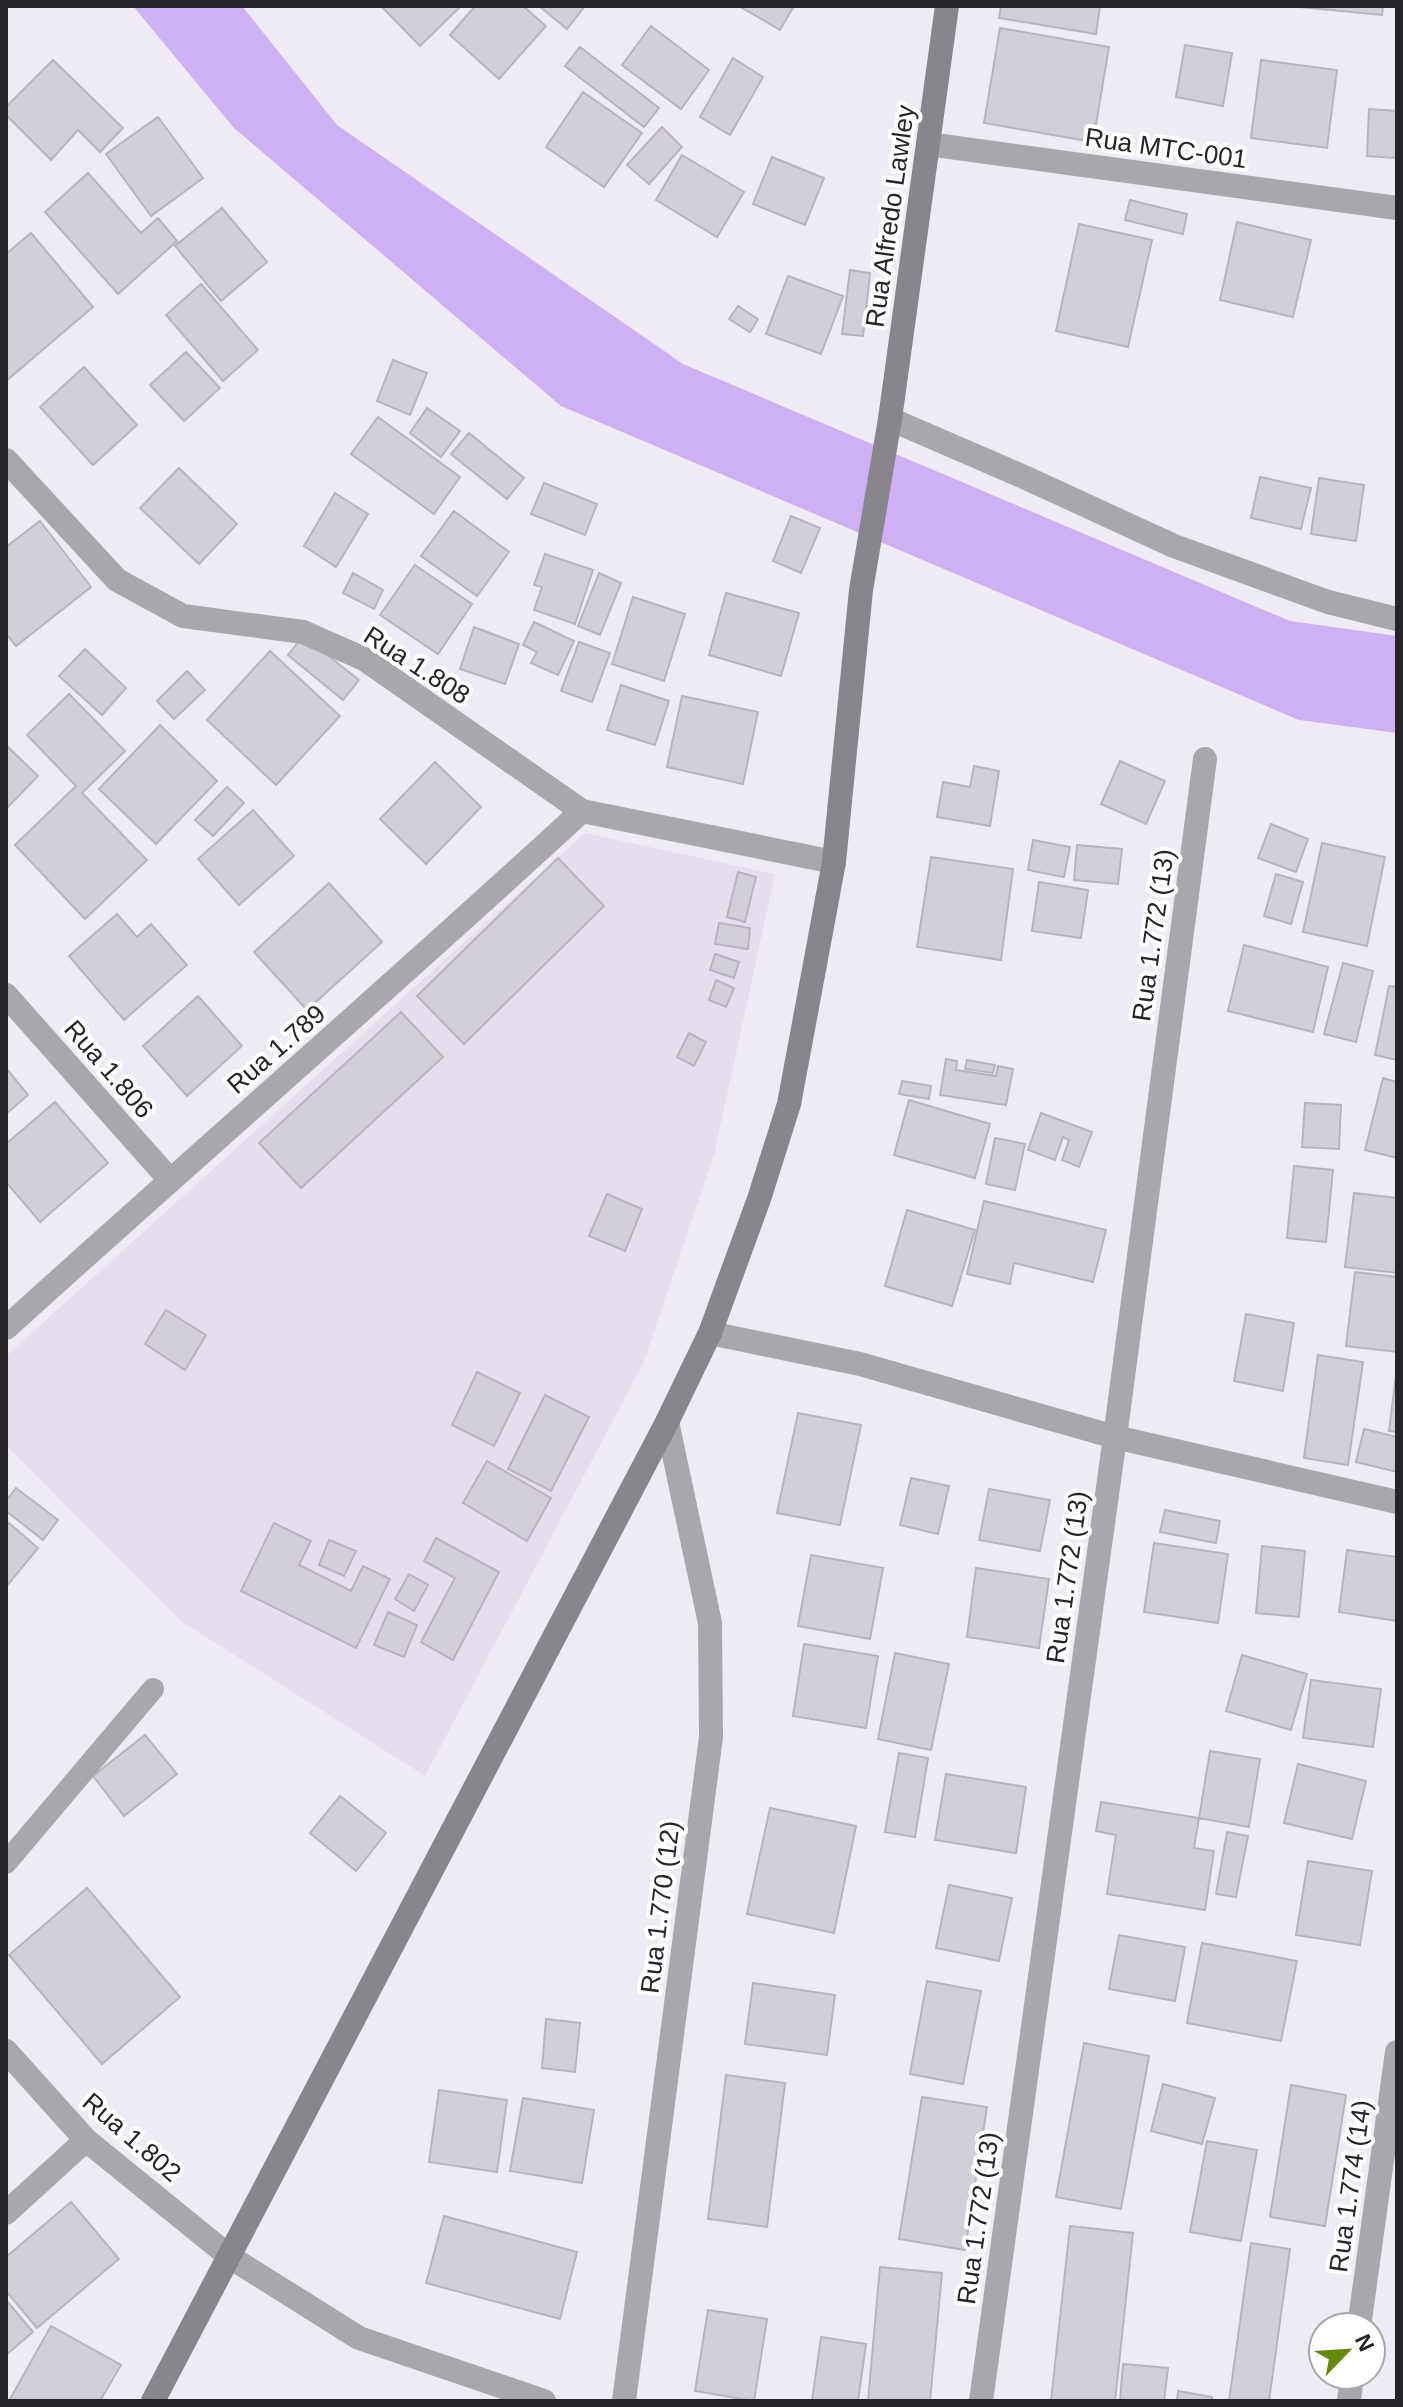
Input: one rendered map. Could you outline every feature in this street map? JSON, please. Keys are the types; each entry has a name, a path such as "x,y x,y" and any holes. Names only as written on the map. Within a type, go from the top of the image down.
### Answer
{"street":[{"name":"Rua Alfredo Lawley","path":"153,2401 667,1422 710,1333 759,1199 789,1104 834,862 861,590 888,426 947,6"},
{"name":"Rua MTC-001","path":"928,144 1397,208"},
{"path":"888,426 1024,477 1174,546 1328,602 1397,619"},
{"name":"Rua 1.808","path":"6,460 117,580 183,616 303,632 364,659 582,811 834,862"},
{"name":"Rua 1.772 (13)","path":"981,2401 1115,1437 1205,759"},
{"name":"Rua 1.789","path":"6,1328 448,935 582,811"},
{"name":"Rua 1.806","path":"6,995 170,1180"},
{"path":"710,1333 860,1364 1115,1437 1397,1502"},
{"name":"Rua 1.770 (12)","path":"624,2401 711,1737 710,1623 667,1422"},
{"name":"Rua 1.802","path":"6,2051 86,2140 230,2257 359,2338 544,2401"},
{"name":"Rua 1.774 (14)","path":"1361,2311 1397,2052"},
{"path":"6,2213 86,2140"}],"lane":[{"path":"6,1863 153,1689"}],"shaded area":[{"path":"133,6 242,6 337,125 683,364 1290,621 1397,636 1397,733 1299,720 561,406 234,128"},
{"path":"585,833 775,874 714,1155 643,1364 425,1776 181,1621 6,1445 6,1356"}],"building":[{"path":"461,6 420,46 383,8"},
{"path":"475,6 523,6 546,26 499,79 450,35"},
{"path":"539,6 585,6 567,29"},
{"path":"739,6 794,6 780,30"},
{"path":"1001,6 1100,6 1096,34 999,18"},
{"path":"1289,6 1383,6 1382,15"},
{"path":"651,26 709,70 681,109 622,65"},
{"path":"1000,28 1109,47 1093,142 984,123"},
{"path":"1185,45 1232,53 1223,106 1176,97"},
{"path":"580,47 659,108 644,127 565,66"},
{"path":"733,58 763,77 730,135 700,117"},
{"path":"53,60 123,128 100,152 78,130 51,160 6,115 6,107"},
{"path":"1261,60 1337,70 1327,148 1251,138"},
{"path":"583,92 642,133 604,187 546,147"},
{"path":"1369,109 1397,111 1396,158 1367,156"},
{"path":"158,117 203,178 151,216 106,154"},
{"path":"662,127 682,147 649,184 627,165"},
{"path":"682,155 744,192 717,237 656,200"},
{"path":"772,157 824,178 805,225 753,204"},
{"path":"88,173 141,233 158,218 177,241 118,294 45,212"},
{"path":"1130,200 1187,214 1183,234 1125,220"},
{"path":"222,208 267,262 221,301 175,246"},
{"path":"1237,222 1311,240 1293,317 1220,300"},
{"path":"1079,224 1152,240 1128,347 1056,331"},
{"path":"31,233 93,307 6,381 6,254"},
{"path":"850,270 870,273 863,336 842,334"},
{"path":"788,276 843,296 821,354 766,334"},
{"path":"201,284 258,350 223,381 166,315"},
{"path":"738,306 758,319 750,332 729,319"},
{"path":"186,352 220,388 184,421 150,385"},
{"path":"393,360 427,373 410,415 377,401"},
{"path":"84,367 137,425 93,465 40,407"},
{"path":"427,408 460,431 441,457 410,433"},
{"path":"378,417 460,477 434,514 351,454"},
{"path":"469,433 524,478 507,499 451,454"},
{"path":"179,468 237,524 199,564 140,508"},
{"path":"1260,477 1311,488 1301,529 1251,518"},
{"path":"1319,478 1364,485 1356,541 1311,534"},
{"path":"544,483 597,504 585,535 531,514"},
{"path":"335,493 368,514 336,567 304,546"},
{"path":"454,511 509,552 477,596 421,556"},
{"path":"791,516 820,528 801,573 773,561"},
{"path":"40,521 91,587 16,646 6,634 6,547"},
{"path":"545,554 593,570 575,624 534,610 542,587 534,585"},
{"path":"415,565 472,604 438,654 380,615"},
{"path":"353,573 383,590 374,609 343,593"},
{"path":"599,573 621,583 600,635 578,626"},
{"path":"726,593 799,613 781,676 709,655"},
{"path":"633,597 685,614 664,681 612,664"},
{"path":"534,622 574,641 558,675 531,663 537,652 523,645"},
{"path":"474,627 519,644 505,684 460,669"},
{"path":"303,636 359,680 343,700 288,655"},
{"path":"579,642 610,653 592,702 561,691"},
{"path":"85,649 126,688 102,715 59,676"},
{"path":"270,651 340,716 276,785 207,720"},
{"path":"187,671 205,690 174,719 157,701"},
{"path":"621,685 669,701 655,745 607,730"},
{"path":"69,694 125,751 82,793 147,860 85,919 15,845 76,786 27,735"},
{"path":"682,696 758,712 743,784 667,767"},
{"path":"160,725 217,781 156,844 99,789"},
{"path":"6,745 38,776 6,809"},
{"path":"1120,761 1165,781 1146,824 1101,804"},
{"path":"435,762 481,807 426,864 380,819"},
{"path":"974,766 999,771 990,826 937,817 943,782 970,787"},
{"path":"227,787 244,803 213,836 195,820"},
{"path":"253,810 294,856 239,905 198,859"},
{"path":"1271,824 1308,839 1296,872 1258,858"},
{"path":"1033,840 1070,847 1064,877 1028,870"},
{"path":"1322,843 1385,857 1367,946 1303,932"},
{"path":"1077,845 1122,849 1118,884 1074,880"},
{"path":"931,857 1013,869 1001,960 917,947"},
{"path":"558,858 604,906 464,1044 417,996"},
{"path":"738,872 756,877 745,922 727,917"},
{"path":"1276,874 1303,882 1291,924 1264,916"},
{"path":"1039,882 1088,890 1081,938 1032,931"},
{"path":"329,883 382,942 307,1010 254,952"},
{"path":"117,914 137,937 151,924 187,965 124,1020 69,956"},
{"path":"719,923 750,928 748,949 715,944"},
{"path":"1244,945 1328,967 1313,1032 1228,1011"},
{"path":"715,954 739,962 734,978 710,970"},
{"path":"1343,963 1373,971 1356,1042 1324,1034"},
{"path":"716,980 734,988 726,1007 709,1000"},
{"path":"1389,986 1397,987 1397,1060 1375,1055"},
{"path":"198,996 242,1046 187,1096 143,1046"},
{"path":"401,1012 443,1057 301,1188 259,1143"},
{"path":"689,1033 706,1042 694,1066 677,1057"},
{"path":"946,1059 957,1061 956,1070 996,1076 998,1066 1013,1069 1006,1105 940,1095"},
{"path":"967,1060 995,1065 993,1073 965,1069"},
{"path":"6,1068 28,1095 6,1114"},
{"path":"1383,1078 1397,1082 1397,1158 1365,1150"},
{"path":"902,1081 931,1086 929,1099 899,1094"},
{"path":"909,1100 990,1124 975,1178 894,1155"},
{"path":"55,1102 108,1163 40,1222 6,1182 6,1144"},
{"path":"1305,1103 1341,1105 1339,1149 1302,1147"},
{"path":"1041,1113 1092,1132 1079,1167 1062,1160 1069,1140 1063,1137 1055,1160 1028,1150"},
{"path":"995,1138 1025,1144 1015,1190 986,1184"},
{"path":"1294,1166 1333,1170 1326,1242 1287,1238"},
{"path":"1354,1193 1397,1198 1397,1273 1345,1267"},
{"path":"607,1194 642,1209 625,1251 589,1236"},
{"path":"984,1201 1106,1230 1093,1282 1014,1263 1010,1284 967,1274"},
{"path":"907,1210 975,1230 952,1306 885,1286"},
{"path":"1355,1272 1397,1277 1397,1352 1346,1346"},
{"path":"166,1310 206,1335 185,1370 145,1344"},
{"path":"1246,1314 1294,1323 1283,1391 1234,1381"},
{"path":"1318,1355 1363,1362 1348,1465 1304,1458"},
{"path":"477,1372 520,1393 494,1446 452,1425"},
{"path":"1397,1375 1397,1432 1389,1431"},
{"path":"545,1395 589,1417 551,1491 508,1469"},
{"path":"798,1413 861,1425 840,1525 777,1513"},
{"path":"1364,1429 1397,1437 1397,1472 1356,1462"},
{"path":"487,1461 551,1498 527,1541 463,1503"},
{"path":"911,1478 949,1486 938,1534 900,1525"},
{"path":"16,1488 58,1520 43,1540 6,1511 6,1501"},
{"path":"989,1489 1050,1500 1040,1551 979,1540"},
{"path":"1165,1510 1220,1521 1216,1543 1160,1532"},
{"path":"9,1523 38,1548 6,1587 6,1526"},
{"path":"274,1523 311,1541 299,1565 351,1591 363,1566 390,1579 356,1648 241,1591"},
{"path":"436,1538 499,1572 453,1660 421,1642 455,1578 424,1561"},
{"path":"329,1540 356,1551 344,1576 319,1565"},
{"path":"1154,1543 1228,1554 1218,1623 1144,1612"},
{"path":"1262,1546 1305,1551 1299,1617 1256,1613"},
{"path":"1347,1550 1397,1557 1397,1621 1339,1612"},
{"path":"811,1555 883,1568 870,1639 798,1626"},
{"path":"976,1568 1049,1579 1039,1648 967,1637"},
{"path":"409,1574 428,1585 414,1611 395,1599"},
{"path":"388,1612 417,1625 404,1657 374,1645"},
{"path":"804,1644 878,1656 866,1728 793,1716"},
{"path":"895,1653 949,1664 931,1750 878,1739"},
{"path":"1242,1655 1307,1674 1291,1730 1226,1711"},
{"path":"1311,1680 1381,1689 1373,1747 1303,1738"},
{"path":"145,1735 177,1774 124,1816 93,1776"},
{"path":"1210,1751 1260,1759 1249,1827 1199,1818"},
{"path":"899,1753 928,1758 915,1837 885,1832"},
{"path":"1298,1764 1366,1781 1352,1839 1284,1823"},
{"path":"946,1774 1026,1787 1016,1853 935,1840"},
{"path":"340,1796 386,1833 356,1871 310,1833"},
{"path":"1101,1802 1199,1818 1194,1848 1214,1851 1205,1910 1107,1894 1116,1835 1096,1831"},
{"path":"770,1808 856,1826 834,1933 747,1914"},
{"path":"1227,1832 1248,1836 1236,1897 1216,1894"},
{"path":"1308,1861 1372,1871 1360,1945 1296,1935"},
{"path":"949,1885 1012,1898 999,1961 936,1948"},
{"path":"87,1888 180,1997 102,2064 9,1955"},
{"path":"1119,1935 1185,1947 1175,2001 1109,1989"},
{"path":"1202,1943 1297,1961 1281,2041 1187,2023"},
{"path":"927,1981 981,1991 963,2084 910,2074"},
{"path":"753,1983 835,1995 827,2055 745,2044"},
{"path":"546,2019 580,2023 575,2072 542,2068"},
{"path":"1084,2043 1149,2056 1121,2209 1056,2197"},
{"path":"726,2075 785,2083 767,2227 708,2219"},
{"path":"1163,2084 1215,2098 1202,2144 1151,2131"},
{"path":"1291,2085 1346,2095 1325,2226 1270,2217"},
{"path":"439,2090 507,2100 497,2172 429,2162"},
{"path":"922,2097 987,2107 965,2250 899,2239"},
{"path":"523,2098 594,2110 582,2183 510,2171"},
{"path":"1207,2141 1257,2150 1241,2241 1190,2232"},
{"path":"71,2202 119,2259 37,2328 6,2291 6,2257"},
{"path":"444,2216 577,2252 560,2319 426,2283"},
{"path":"1070,2226 1133,2233 1115,2401 1051,2401"},
{"path":"1251,2243 1290,2249 1269,2401 1229,2401"},
{"path":"880,2267 942,2273 930,2401 868,2401"},
{"path":"6,2300 33,2332 6,2355"},
{"path":"708,2310 767,2319 754,2401 695,2391"},
{"path":"51,2326 121,2365 100,2401 9,2401"},
{"path":"821,2337 866,2344 858,2401 812,2401"},
{"path":"1123,2364 1168,2368 1164,2401 1120,2401"},
{"path":"1178,2391 1212,2397 1212,2401 1177,2401"}]}
